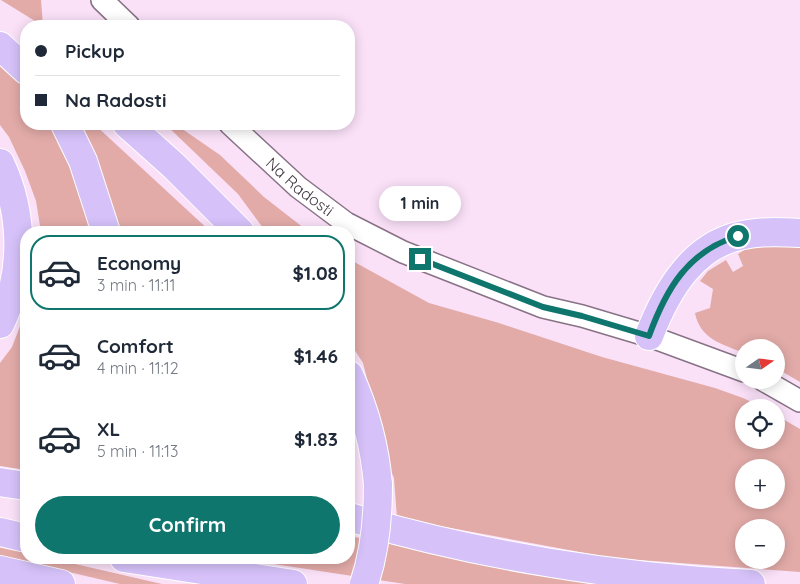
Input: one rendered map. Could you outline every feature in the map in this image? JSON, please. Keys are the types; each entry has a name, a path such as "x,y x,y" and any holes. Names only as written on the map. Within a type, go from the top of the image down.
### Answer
{"highway":[{"path":"0,33 20,45"},
{"path":"0,46 20,64"},
{"path":"68,130 83,161 104,226"},
{"path":"134,130 174,166 234,226"},
{"path":"0,163 11,191 18,226 19,244 13,291 0,324"},
{"path":"649,336 654,322 676,282 697,256 711,246 726,239 749,234 800,233"},
{"path":"355,389 370,434 378,485 378,515 374,545 364,584"},
{"path":"0,482 20,485"},
{"path":"355,519 419,536"},
{"path":"355,527 419,536 521,557 603,570 670,578 751,584"},
{"path":"0,532 20,537"},
{"path":"163,564 292,584"},
{"path":"0,570 60,584"}],"main road":[{"path":"103,1 123,20"},
{"name":"Na Radosti","path":"236,130 298,187 340,218 355,226"},
{"name":"Na Radosti","path":"355,226 403,252 543,307 582,316 649,336 735,368"},
{"path":"779,389 800,401"}],"shaded area":[{"path":"1,0 41,0 43,20 33,20"},
{"path":"0,60 20,82 20,130 52,130 77,186 90,225 40,226 36,201 25,171 9,137 0,125"},
{"path":"78,130 100,130 204,226 115,226"},
{"path":"171,130 184,130 220,155 264,197 301,226 262,226 238,194"},
{"path":"772,244 800,246 800,382 785,373 785,339 735,339 735,350 707,335 698,322 695,313 710,308 713,289 700,281 708,271 726,260 733,272 743,266 738,254 749,247"},
{"path":"355,262 429,303 499,323 602,357 715,388 745,399 735,399 735,449 785,449 785,420 800,429 800,572 760,569 785,569 785,519 735,519 735,567 612,558 397,518 394,478 390,469 363,363 355,350"},
{"path":"20,326 20,469 0,466 0,363 12,347"},
{"path":"355,537 620,584 405,584 273,564 355,564"},
{"path":"0,545 20,550 20,561 0,556"},
{"path":"34,564 75,564 162,584 120,584"}],"route":[{"path":"420,259 543,307 582,316 649,336 664,302 685,269 697,256 711,246 738,236"}]}
